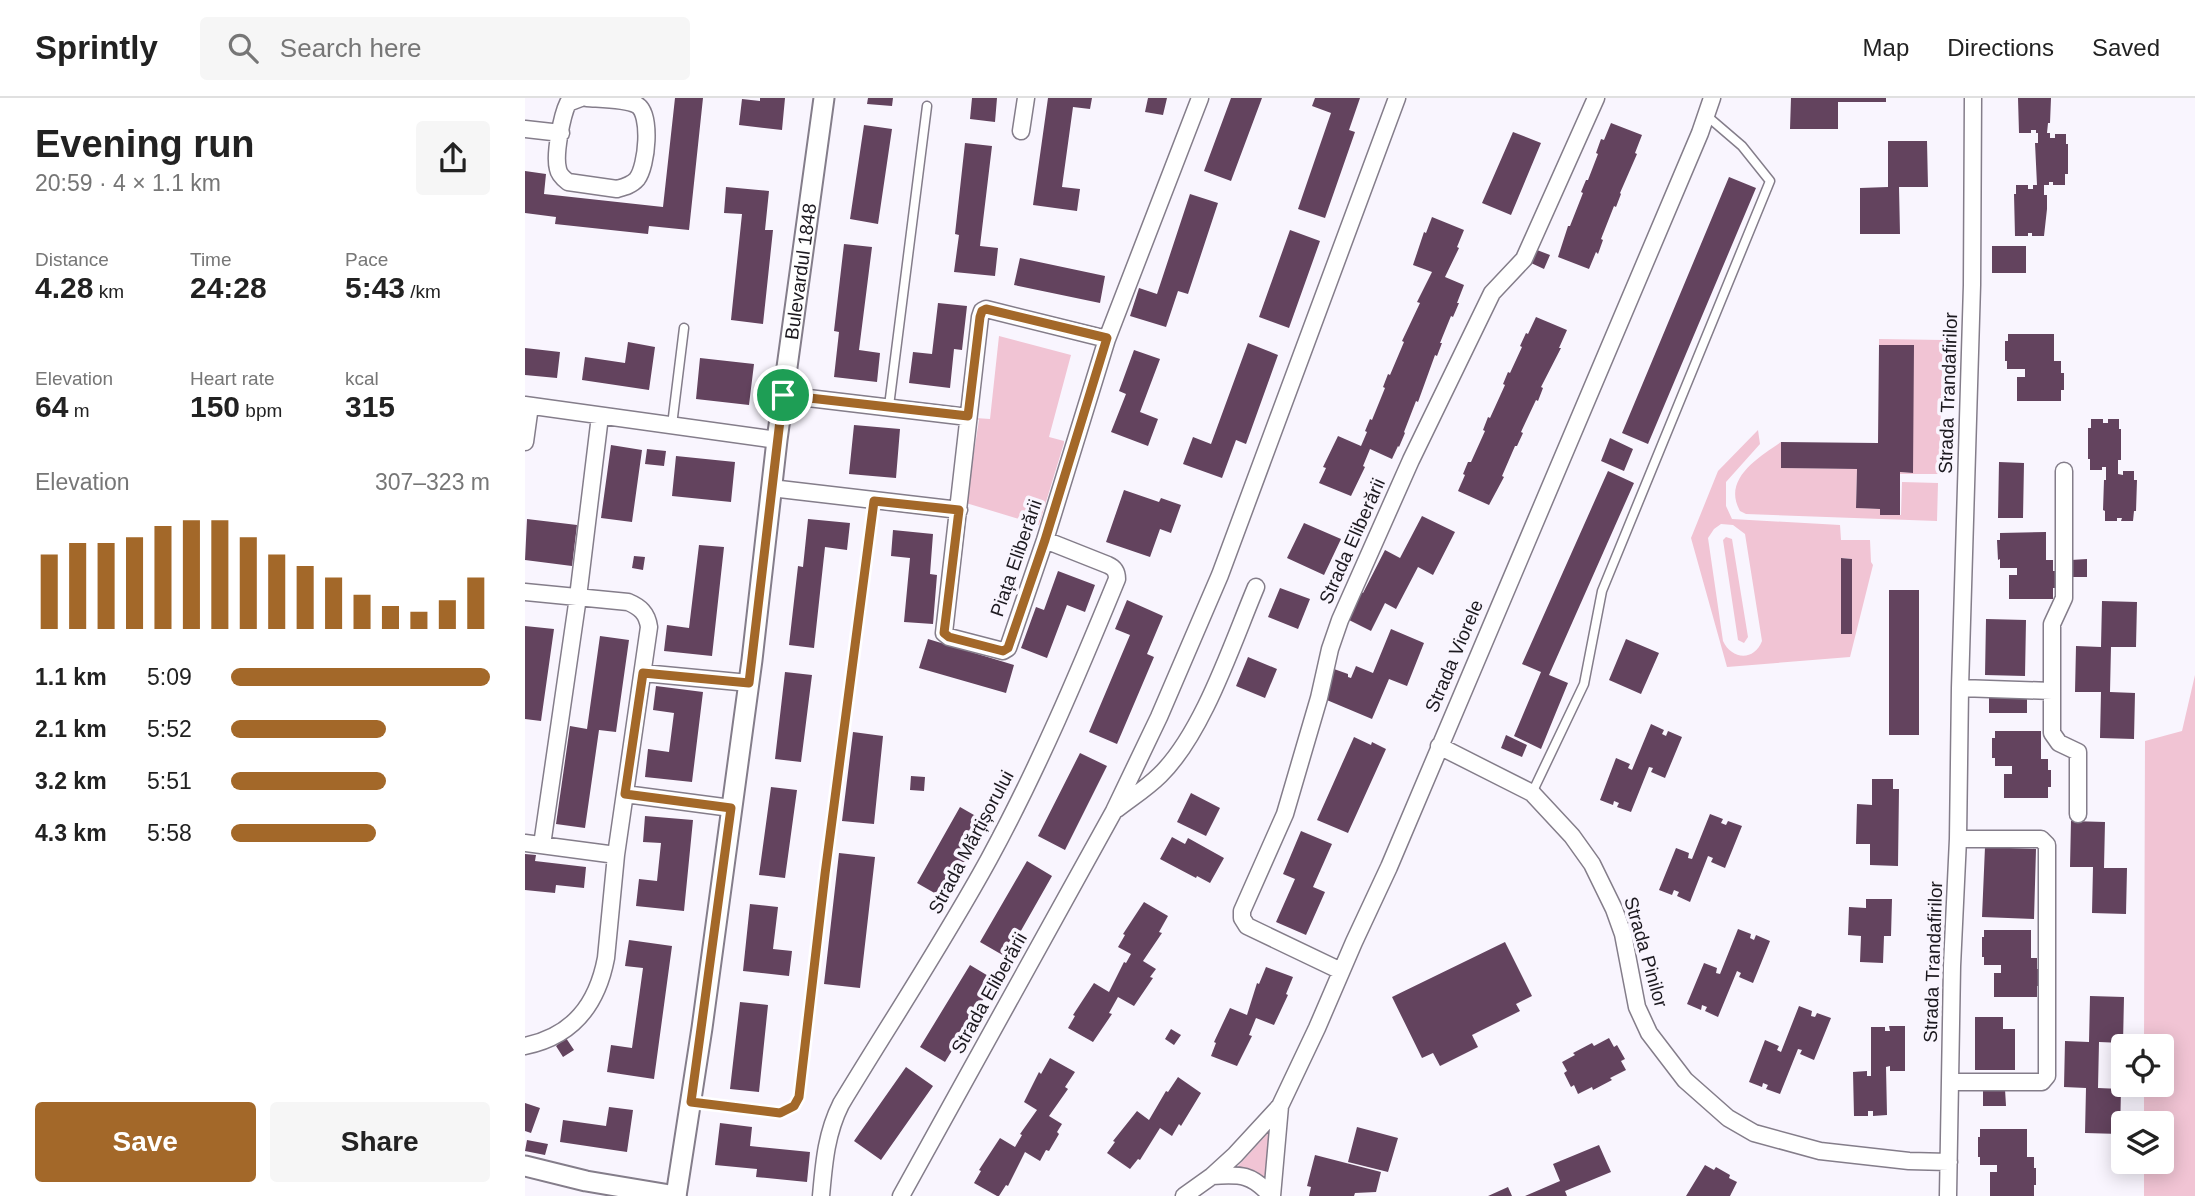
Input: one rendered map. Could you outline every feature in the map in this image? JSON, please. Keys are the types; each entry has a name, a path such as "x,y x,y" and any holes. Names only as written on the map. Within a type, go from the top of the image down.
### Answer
{"street":[{"path":"581,98 568,103 564,110 558,170 568,182 617,189 625,187 637,178 641,171 647,126 643,110 629,103 587,98"},
{"name":"Bulevardul 1848","path":"677,1196 749,683 777,440 824,98"},
{"path":"1021,131 1026,98"},
{"name":"Piața Eliberării","path":"1107,338 986,309 982,311 945,635 1006,650 1045,540 1107,338 1200,98"},
{"name":"Strada Eliberării","path":"901,1196 1114,811 1159,717 1220,575 1397,98"},
{"name":"Strada Eliberării","path":"1341,971 1247,926 1242,918 1242,911 1285,814 1340,620 1411,460 1492,293 1524,259 1596,98"},
{"name":"Strada Viorele","path":"1184,1196 1212,1176 1256,1134 1280,1106 1389,867 1712,98"},
{"name":"Strada Trandafirilor","path":"1948,1196 1972,285 1973,98"},
{"path":"525,129 561,133"},
{"path":"783,395 968,416"},
{"path":"525,442 527,405 777,440"},
{"path":"542,845 578,597 600,416"},
{"path":"2064,471 2064,598 2052,624 2052,733 2059,743 2075,749 2080,756 2078,814"},
{"path":"771,488 959,510"},
{"name":"Strada Mărțișorului","path":"821,1196 826,1145 832,1121 989,859 1069,693 1117,579 1114,567 1045,540"},
{"name":"Strada Eliberării","path":"1114,811 1160,775 1185,742 1206,706 1256,587"},
{"path":"525,592 628,602 644,612 649,627 616,855 607,958 597,991 573,1024 542,1042 525,1046"},
{"path":"643,673 749,683"},
{"path":"1960,688 2052,691"},
{"name":"Strada Pinilor","path":"1439,746 1532,793 1572,836 1592,864 1615,909 1623,934 1637,1007 1649,1033 1685,1080 1704,1099 1728,1118 1754,1133 1783,1142 1820,1151 1909,1161 1949,1162"},
{"path":"625,794 731,808"},
{"path":"1950,1082 2042,1082 2046,1076 2047,845 2042,839 1958,839"},
{"path":"525,843 616,855"},
{"path":"1272,1196 1280,1106"},
{"path":"525,1166 586,1181 677,1196"},
{"path":"1212,1176 1251,1178 1272,1196"}],"lane":[{"path":"889,406 927,106"},
{"path":"1532,793 1584,684 1602,591 1770,181 1742,146 1706,116"},
{"path":"672,425 684,328"},
{"path":"691,1102 780,1113 794,1106 799,1097 874,501"}],"shaded area":[{"path":"999,336 1071,355 1049,437 1064,443 1039,525 966,503 979,420 975,418 990,419"},
{"path":"1879,339 1943,340 1939,474 1900,474 1912,473 1913,345 1879,345"},
{"path":"1758,430 1760,444 1726,482 1726,506 1732,519 1840,525 1841,540 1870,540 1873,565 1850,657 1727,667 1691,538 1718,471","holes":["1721,524 1733,525 1745,534 1762,641 1754,652 1743,656 1731,652 1723,641 1708,538","1842,558 1852,559 1852,634"]},
{"path":"1781,442 1781,468 1857,469 1856,508 1880,509 1881,515 1901,515 1902,482 1938,483 1937,521 1746,514 1740,511 1736,500 1739,479 1753,462"},
{"path":"1726,537 1732,539 1748,637 1744,643 1738,640 1723,540"},
{"path":"2195,675 2195,1196 2144,1196 2144,1174 2174,1174 2174,1111 2144,1111 2144,1097 2174,1097 2174,1034 2144,1034 2145,741 2182,731"},
{"path":"1269,1132 1267,1179 1250,1169 1237,1167"}],"building":[{"path":"675,98 703,98 689,230 649,226 648,234 555,224 556,217 525,213 525,171 546,174 544,194 663,207"},
{"path":"760,98 785,98 782,130 739,125 742,99 760,101"},
{"path":"868,98 893,98 892,106 867,104"},
{"path":"972,98 997,98 995,122 970,119"},
{"path":"1048,98 1092,98 1090,109 1073,107 1062,187 1080,189 1077,211 1033,205"},
{"path":"1148,98 1167,98 1163,115 1145,112"},
{"path":"1231,98 1262,98 1231,181 1204,171"},
{"path":"1315,98 1360,98 1349,130 1355,132 1325,218 1298,209 1331,113 1312,106"},
{"path":"1791,98 1886,98 1886,102 1838,102 1838,129 1790,129"},
{"path":"2018,98 2051,98 2047,133 2050,133 2050,138 2055,138 2055,134 2066,134 2068,144 2068,174 2065,174 2065,185 2053,185 2053,182 2049,182 2049,185 2044,185 2047,209 2044,236 2032,236 2032,233 2028,233 2028,236 2015,236 2016,185 2028,185 2028,189 2033,189 2033,185 2037,185 2035,143 2038,143 2036,130 2019,133"},
{"path":"1611,123 1642,135 1635,153 1637,154 1601,239 1603,240 1598,254 1596,252 1589,269 1558,257 1598,154 1596,153 1601,139 1604,140"},
{"path":"864,125 892,129 878,224 850,219"},
{"path":"1513,132 1541,143 1511,215 1482,203"},
{"path":"1888,141 1927,141 1928,187 1899,187 1900,234 1860,234 1860,188 1888,187"},
{"path":"965,143 992,146 980,246 998,248 995,276 954,272 959,235 955,234"},
{"path":"1729,177 1756,188 1648,444 1622,433"},
{"path":"726,187 769,191 765,230 773,230 763,324 731,320 742,214 724,213"},
{"path":"1190,194 1218,203 1188,294 1178,291 1166,327 1130,316 1139,288 1157,294"},
{"path":"1432,217 1464,230 1457,247 1459,248 1445,277 1464,285 1459,303 1453,317 1451,316 1399,447 1392,459 1370,449 1363,466 1365,467 1351,496 1319,483 1326,468 1323,467 1338,436 1361,446 1385,388 1383,387 1388,374 1390,375 1420,303 1417,302 1432,272 1413,265"},
{"path":"1290,230 1320,241 1289,328 1259,317"},
{"path":"844,244 872,247 859,350 880,353 877,382 834,377 839,332 834,331"},
{"path":"1992,246 2026,246 2026,273 1992,273"},
{"path":"1537,250 1550,255 1544,269 1531,263"},
{"path":"1020,258 1105,276 1100,303 1014,285"},
{"path":"938,303 967,306 962,350 954,349 950,388 909,383 913,352 932,354"},
{"path":"1536,317 1567,330 1541,387 1543,388 1538,401 1536,400 1502,476 1504,477 1489,505 1458,491 1468,462 1471,462 1485,431 1483,430 1488,417 1490,418 1505,385 1503,384 1508,372 1510,373 1526,333 1528,334"},
{"path":"2008,334 2054,334 2054,361 2061,361 2061,373 2064,373 2061,401 2017,401 2017,377 2025,377 2025,369 2007,369 2005,341 2008,341"},
{"path":"628,342 655,347 649,390 582,380 585,357 625,363"},
{"path":"1248,343 1278,355 1246,444 1236,440 1222,478 1183,464 1193,437 1211,444"},
{"path":"1879,345 1914,345 1913,473 1900,472 1900,515 1880,515 1880,509 1856,508 1857,469 1781,468 1781,442 1878,443"},
{"path":"525,348 560,352 557,378 525,375"},
{"path":"1134,350 1160,359 1140,412 1158,419 1148,446 1111,432 1126,394 1119,391"},
{"path":"700,358 754,364 749,405 696,399"},
{"path":"2091,419 2103,419 2103,423 2108,423 2108,419 2119,419 2121,460 2118,460 2118,474 2134,471 2134,480 2137,480 2133,521 2121,521 2122,518 2117,518 2117,521 2105,521 2103,510 2106,467 2102,467 2102,470 2090,470 2088,459 2088,428 2091,428"},
{"path":"854,425 900,429 896,478 849,474"},
{"path":"1610,438 1633,449 1624,471 1601,461"},
{"path":"611,445 642,450 632,522 601,518"},
{"path":"647,449 666,451 664,466 645,464"},
{"path":"676,456 735,462 731,502 672,496"},
{"path":"1999,462 2024,463 2023,518 1998,518"},
{"path":"1608,471 1634,483 1549,675 1568,683 1541,749 1514,736 1541,672 1522,664"},
{"path":"1124,490 1159,502 1161,498 1181,505 1171,533 1160,529 1150,557 1106,542"},
{"path":"1422,516 1455,532 1433,575 1418,567 1396,609 1385,603 1371,631 1345,618 1359,591 1363,593 1385,550 1400,558"},
{"path":"527,519 577,525 572,566 525,560"},
{"path":"808,519 850,523 847,550 825,547 814,648 789,645 798,566 803,567"},
{"path":"1304,523 1341,539 1324,575 1287,558"},
{"path":"893,530 933,534 930,574 937,575 933,624 904,622 910,558 891,556"},
{"path":"2046,532 2046,560 2053,560 2053,571 2056,571 2053,599 2009,599 2009,575 2017,575 2017,568 2000,568 1997,540 2000,540 2000,533"},
{"path":"699,545 724,547 712,656 664,651 667,625 689,628"},
{"path":"634,556 645,557 643,570 632,568"},
{"path":"1841,558 1852,559 1852,634 1841,634"},
{"path":"2087,559 2087,577 2072,577 2071,560"},
{"path":"1058,571 1095,585 1085,612 1067,605 1047,658 1021,648 1036,607 1044,610"},
{"path":"1280,588 1310,599 1298,629 1268,617"},
{"path":"1889,590 1919,590 1919,735 1889,735"},
{"path":"1127,600 1163,616 1147,654 1154,657 1117,744 1089,732 1130,635 1115,629"},
{"path":"2102,601 2137,602 2136,647 2111,647 2110,692 2135,693 2134,739 2100,738 2101,692 2075,692 2076,646 2101,647"},
{"path":"1986,619 2026,620 2025,676 1985,675"},
{"path":"525,626 554,629 541,721 525,719"},
{"path":"1391,629 1424,643 1407,686 1389,679 1372,719 1322,698 1334,669 1348,674 1351,678 1356,666 1373,673"},
{"path":"600,636 629,640 616,732 599,730 585,828 556,824 570,726 587,729"},
{"path":"928,639 1014,665 1006,693 919,668"},
{"path":"1626,639 1659,653 1641,694 1609,680"},
{"path":"1248,657 1277,669 1265,698 1236,686"},
{"path":"785,672 812,675 801,762 775,759"},
{"path":"656,686 703,692 692,782 645,777 648,749 669,752 674,713 653,710"},
{"path":"1989,695 2027,695 2027,713 1989,713"},
{"path":"1651,724 1664,730 1662,734 1666,736 1668,731 1682,737 1665,778 1651,772 1653,768 1649,767 1631,812 1617,807 1619,803 1614,801 1613,805 1600,800 1616,758 1630,764 1628,768 1632,770"},
{"path":"1995,731 2041,731 2041,759 2048,759 2048,770 2051,770 2048,798 2004,798 2004,774 2012,774 2012,766 1995,766 1995,758 1992,758 1992,738 1995,738"},
{"path":"853,732 883,736 874,824 842,821"},
{"path":"1506,735 1527,745 1522,757 1501,748"},
{"path":"1354,737 1386,749 1348,833 1317,820"},
{"path":"1080,753 1107,766 1065,850 1038,836"},
{"path":"911,776 925,777 924,791 910,790"},
{"path":"1872,779 1893,779 1893,789 1899,789 1898,866 1870,865 1870,844 1856,844 1857,804 1872,805"},
{"path":"771,787 797,790 785,878 759,875"},
{"path":"1191,793 1220,808 1206,836 1177,822"},
{"path":"960,807 988,823 945,899 917,883"},
{"path":"1710,814 1723,819 1721,823 1726,825 1728,821 1742,826 1725,868 1711,862 1713,858 1708,856 1690,902 1677,896 1679,892 1674,890 1672,895 1659,890 1676,848 1689,853 1688,858 1692,859"},
{"path":"645,816 693,820 684,911 636,906 639,879 657,881 661,843 643,842"},
{"path":"2071,821 2105,822 2104,868 2127,868 2126,914 2092,913 2093,867 2070,867"},
{"path":"1301,831 1332,844 1313,887 1325,892 1306,935 1276,922 1295,879 1283,874"},
{"path":"1172,837 1185,844 1188,838 1224,858 1210,883 1160,859"},
{"path":"1985,847 2036,849 2034,919 1982,917"},
{"path":"839,853 875,857 860,988 824,984"},
{"path":"525,854 536,855 535,861 586,867 584,888 556,885 555,893 525,890"},
{"path":"1027,861 1052,876 1006,957 980,942"},
{"path":"1866,899 1892,899 1891,936 1884,936 1883,963 1860,962 1861,936 1848,935 1849,907 1866,908"},
{"path":"1144,902 1168,916 1159,932 1162,933 1143,961 1156,969 1150,977 1153,978 1134,1006 1118,997 1109,1013 1112,1014 1093,1042 1068,1028 1075,1016 1073,1015 1094,983 1109,992 1131,954 1118,947 1125,935 1123,934"},
{"path":"750,904 778,907 773,949 792,951 789,976 743,971"},
{"path":"1738,929 1751,934 1750,938 1754,940 1756,935 1770,941 1753,983 1739,977 1741,973 1737,971 1718,1017 1705,1011 1707,1007 1702,1005 1701,1010 1687,1004 1704,963 1717,968 1716,973 1720,974"},
{"path":"1984,930 2031,930 2031,958 2037,958 2037,969 2040,969 2037,997 1994,997 1994,973 2001,973 2001,965 1984,965"},
{"path":"629,940 672,946 654,1079 607,1072 611,1045 632,1048 643,968 625,966"},
{"path":"1505,942 1532,996 1516,1004 1520,1011 1472,1035 1478,1047 1440,1066 1433,1053 1422,1058 1392,997"},
{"path":"970,965 995,980 945,1062 920,1047"},
{"path":"1266,967 1293,977 1274,1025 1256,1018 1249,1035 1252,1036 1237,1066 1211,1056 1216,1043 1214,1042 1230,1008 1247,1015 1257,983 1259,984"},
{"path":"2090,996 2124,997 2123,1034 2111,1034 2111,1042 2099,1042 2098,1088 2111,1089 2111,1097 2121,1097 2121,1111 2111,1111 2111,1134 2085,1133 2086,1088 2064,1087 2065,1041 2089,1042"},
{"path":"740,1002 768,1005 759,1092 730,1089"},
{"path":"1799,1006 1812,1011 1811,1016 1815,1017 1817,1013 1831,1018 1814,1060 1800,1054 1802,1050 1798,1049 1780,1094 1766,1089 1768,1085 1763,1083 1762,1087 1749,1082 1765,1040 1779,1046 1777,1050 1781,1052"},
{"path":"1975,1017 2003,1017 2003,1029 2015,1029 2015,1070 1975,1070"},
{"path":"1889,1026 1905,1026 1905,1071 1890,1071 1890,1066 1886,1067 1887,1115 1873,1116 1873,1111 1868,1111 1868,1116 1854,1116 1853,1072 1867,1071 1867,1076 1871,1076 1871,1027 1885,1027 1885,1031 1890,1031"},
{"path":"1171,1029 1181,1035 1174,1045 1165,1039"},
{"path":"566,1038 574,1050 563,1057 556,1046"},
{"path":"1609,1038 1614,1047 1617,1045 1625,1059 1621,1061 1626,1070 1593,1090 1592,1087 1578,1094 1564,1073 1567,1071 1562,1062 1592,1043 1594,1046"},
{"path":"1050,1058 1075,1072 1065,1087 1068,1089 1049,1116 1062,1124 1057,1132 1059,1134 1040,1161 1025,1152 1008,1186 997,1196 974,1183 981,1171 979,1170 1000,1138 1015,1147 1022,1135 1020,1134 1037,1110 1024,1102 1039,1072 1041,1074"},
{"path":"906,1067 933,1086 881,1160 854,1141"},
{"path":"1178,1077 1201,1093 1172,1136 1160,1128 1140,1160 1130,1169 1107,1153 1137,1111 1149,1120 1166,1091 1168,1092"},
{"path":"1983,1089 2005,1089 2006,1106 1983,1106"},
{"path":"525,1103 540,1108 531,1133 525,1131"},
{"path":"609,1107 633,1110 627,1152 560,1142 563,1120 606,1126"},
{"path":"720,1123 752,1127 750,1146 810,1152 807,1182 756,1177 757,1169 715,1165"},
{"path":"1357,1127 1398,1138 1388,1172 1348,1162"},
{"path":"1980,1129 2027,1129 2027,1157 2034,1157 2036,1168 2034,1196 1990,1196 1990,1172 1997,1172 1997,1165 1980,1165"},
{"path":"527,1140 548,1144 545,1155 525,1151"},
{"path":"1599,1145 1611,1172 1565,1191 1567,1196 1525,1196 1560,1181 1553,1164"},
{"path":"1315,1155 1381,1172 1376,1192 1355,1193 1354,1196 1309,1196 1311,1187 1307,1186"},
{"path":"1705,1165 1714,1170 1716,1167 1737,1182 1730,1196 1686,1196"},
{"path":"1508,1187 1512,1196 1488,1196"}],"route":[{"path":"992,309 1107,338 1045,540 1006,650 949,637 944,633 959,510 874,501 799,1097 788,1111 767,1113 691,1102 731,808 625,794 643,673 749,683 783,395 968,416 982,311 992,309"}]}
